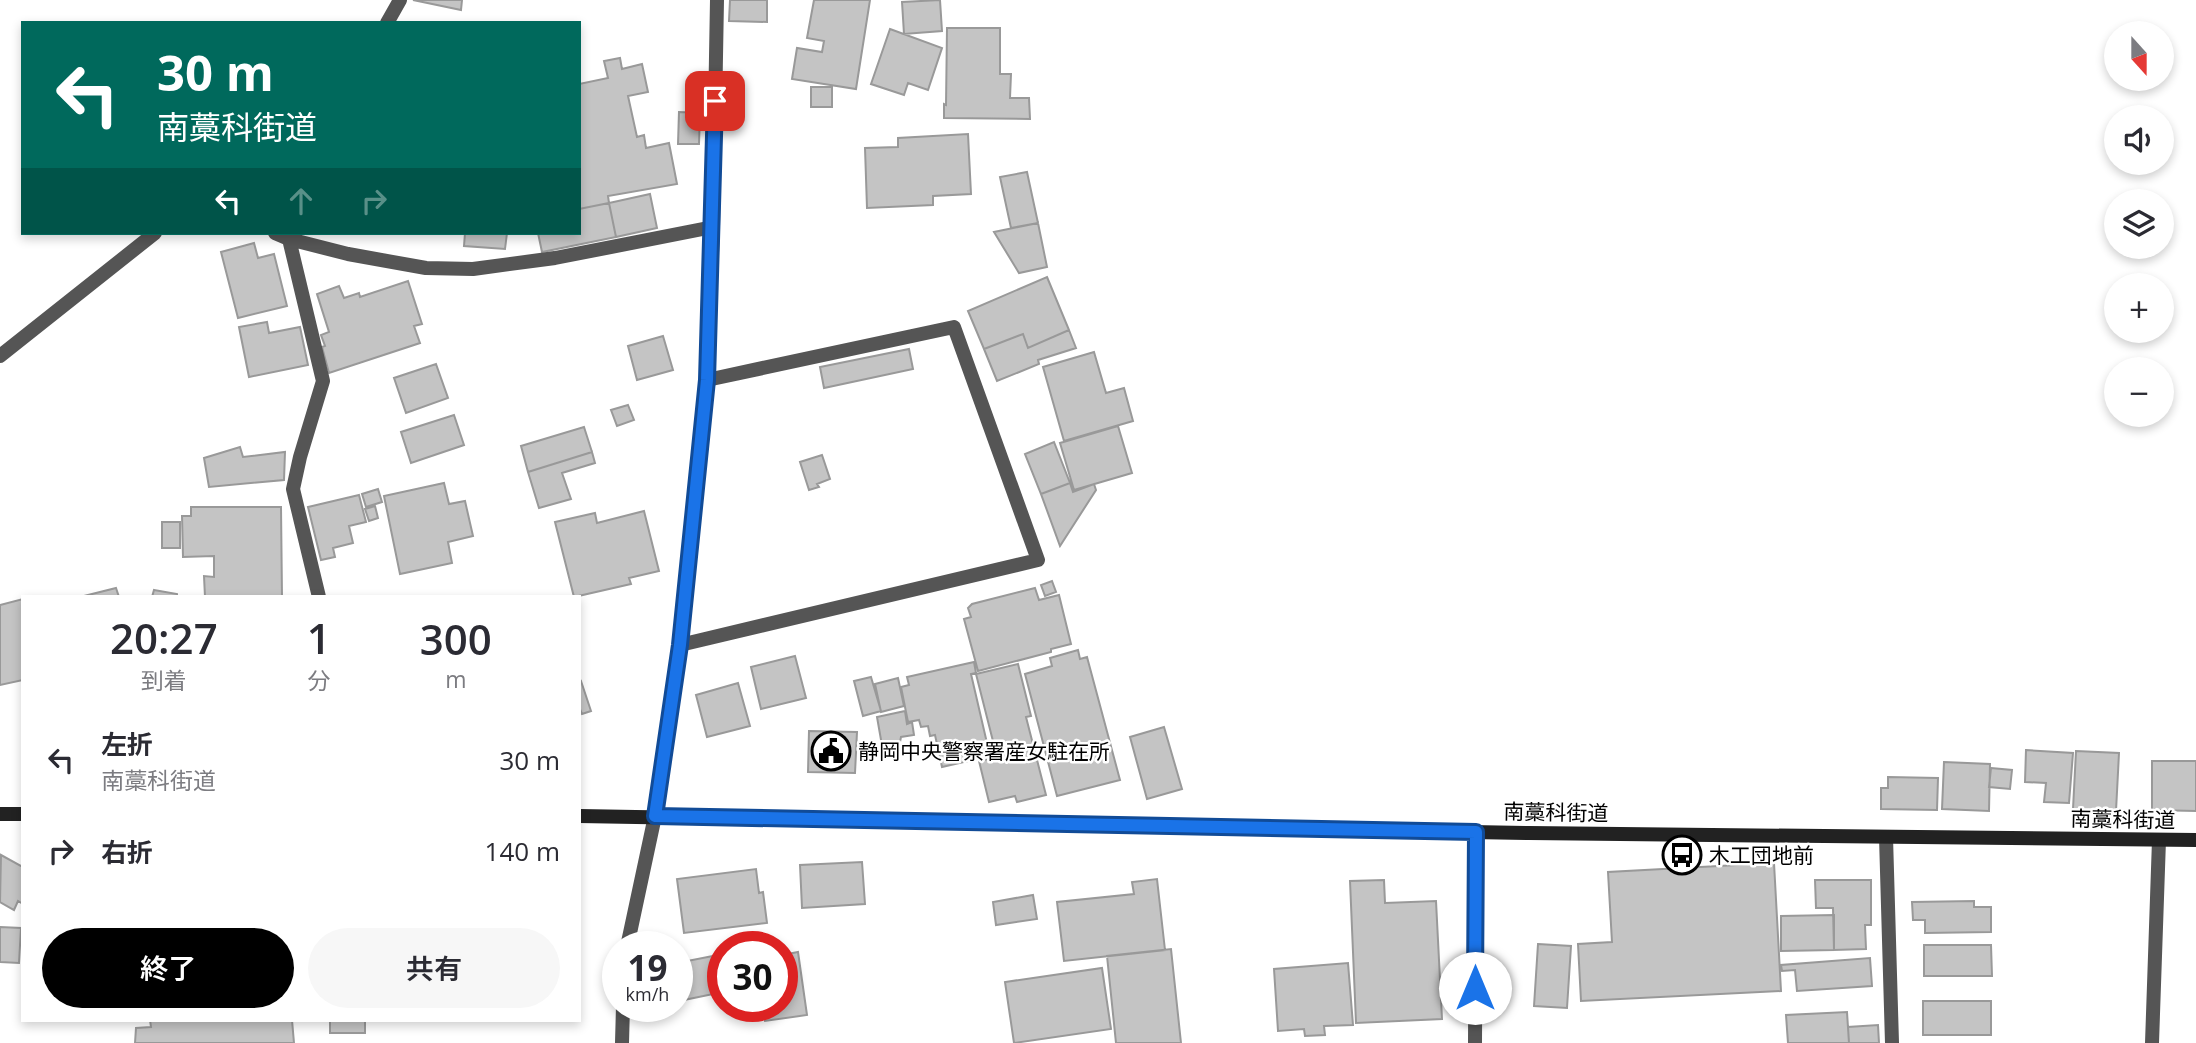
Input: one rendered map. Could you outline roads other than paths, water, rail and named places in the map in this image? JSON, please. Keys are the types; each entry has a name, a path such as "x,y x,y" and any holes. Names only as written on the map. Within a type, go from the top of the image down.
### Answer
{"main road":[{"path":"0,814 21,814"},
{"name":"南藁科街道","path":"581,816 1476,832 2196,841"}],"street":[{"path":"388,21 400,0"},
{"path":"630,931 655,816 680,645 707,380 717,0"},
{"path":"282,236 348,254 426,268 473,269 555,258 713,227"},
{"path":"0,356 152,235"},
{"path":"282,236 323,381 293,489 319,595"},
{"path":"680,645 1038,560 954,327 707,380"},
{"path":"1475,1043 1476,832"},
{"path":"1886,838 1892,1043"},
{"path":"2152,1043 2159,840"},
{"path":"622,1022 622,1043"}],"place":[{"name":"静岡中央警察署産女駐在所","path":"831,751"},
{"name":"木工団地前","path":"1682,855"}]}
